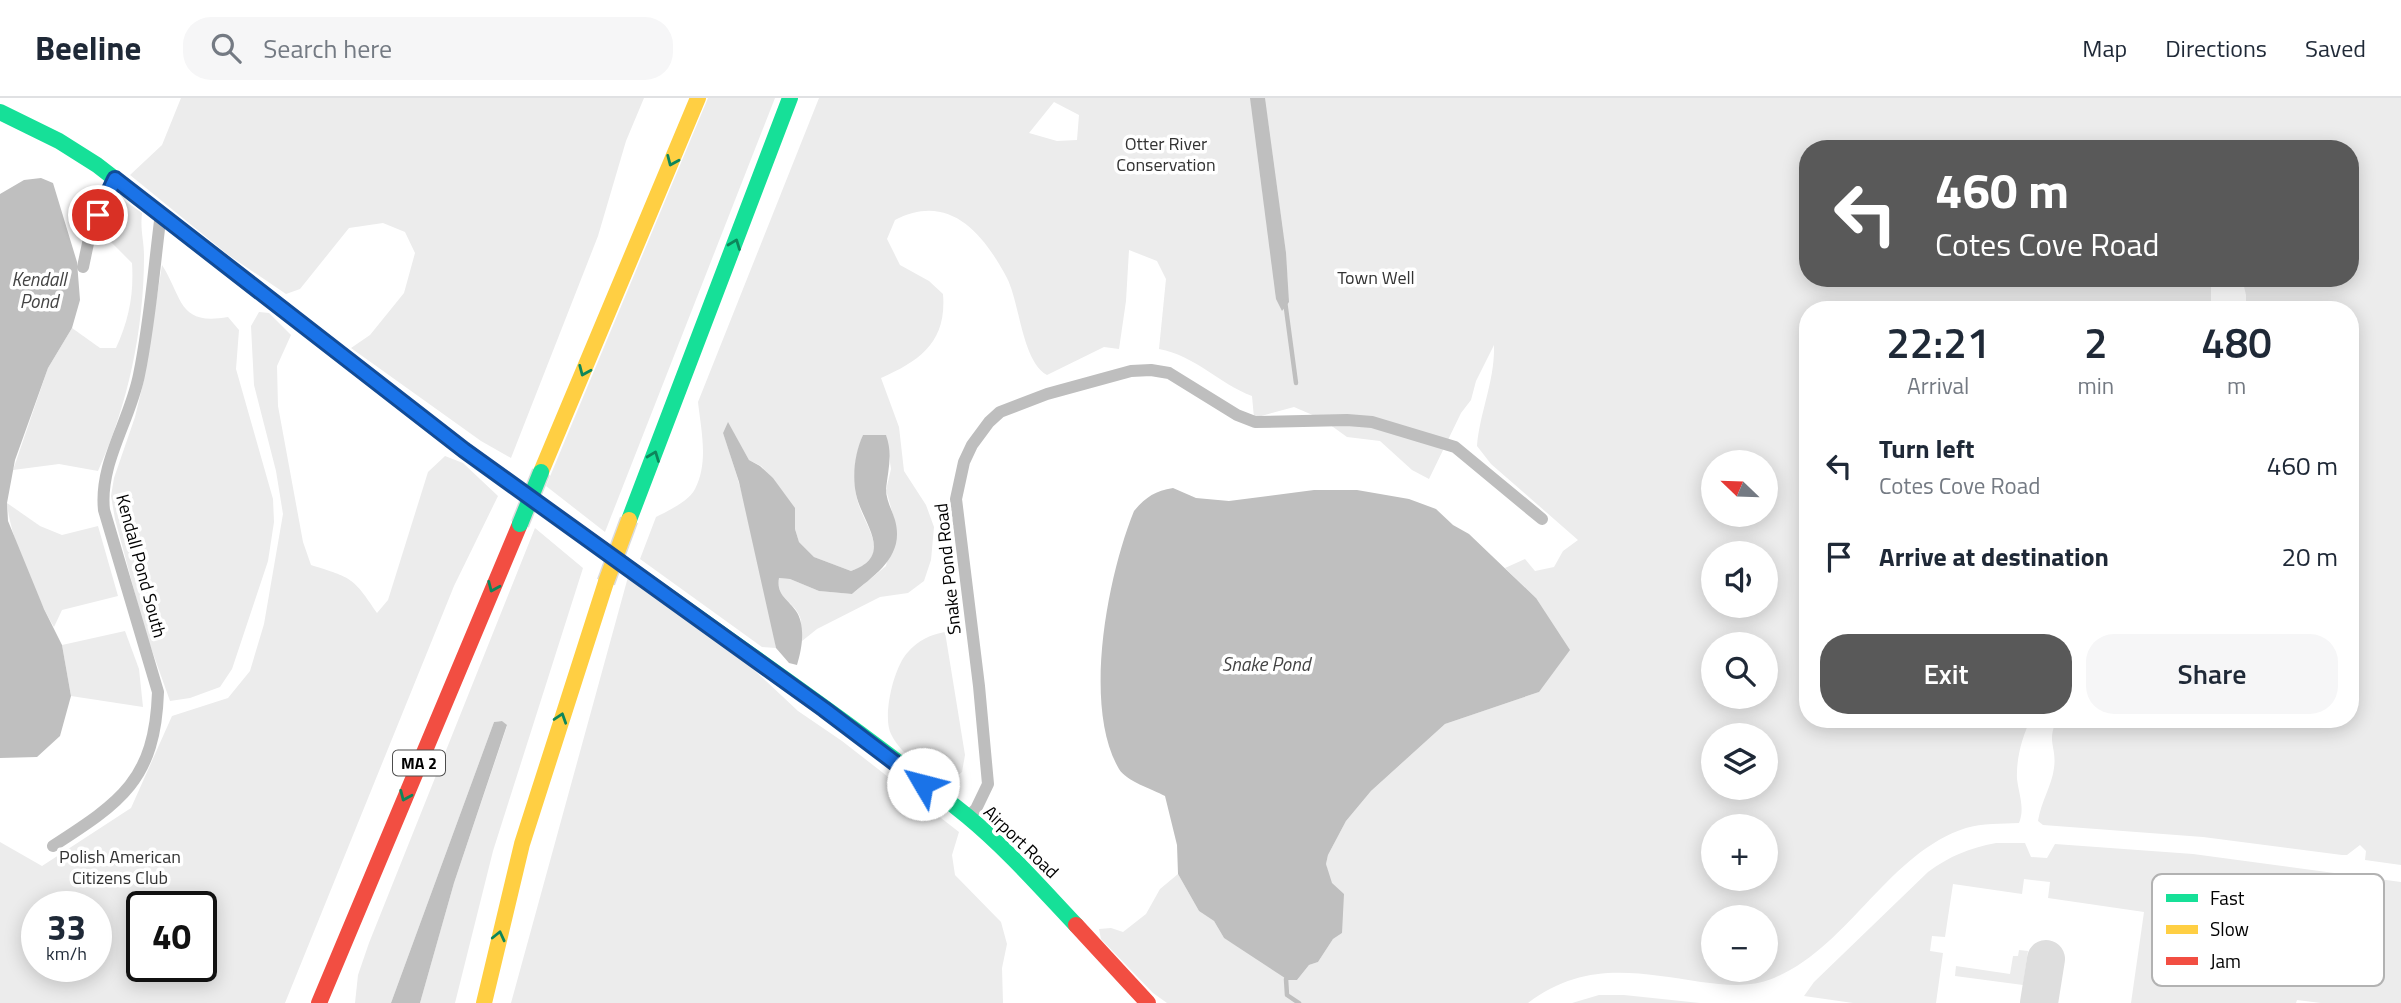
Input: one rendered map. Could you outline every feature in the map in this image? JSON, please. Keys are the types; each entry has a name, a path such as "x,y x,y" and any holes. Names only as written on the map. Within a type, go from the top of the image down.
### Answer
{"main road":[{"name":"MA 2","path":"319,1003 698,98"},
{"path":"484,1003 522,844 606,582 790,98"},
{"name":"Airport Road","path":"0,111 60,141 115,179 464,450 824,709 968,817 1013,858 1149,1003"}],"street":[{"path":"83,267 91,229 115,179"},
{"name":"Kendall Pond South","path":"53,846 105,812 130,788 148,757 157,714 158,692 104,510 102,494 104,478 131,410 139,373 161,213"},
{"name":"Snake Pond Road","path":"968,817 976,809 988,784 956,499 964,462 972,445 1000,412 1047,394 1131,371 1152,370 1169,373 1237,415 1255,422 1372,422 1455,447 1542,519"}],"green space":[{"path":"181,98 644,98 626,141 598,236 511,458 481,441 351,348 370,335 404,293 415,253 405,232 383,223 349,228 300,289 286,294 227,254 130,175 162,145"},
{"path":"708,98 775,98 605,532 546,486"},
{"path":"819,98 2401,98 2401,865 2365,860 2366,851 2360,845 2347,855 2342,855 2203,837 2043,825 2038,821 2053,774 2054,728 2359,728 2359,301 2246,301 2244,287 2359,287 2359,140 1799,140 1799,287 2211,287 2211,301 1799,301 1799,728 2027,728 2018,764 2017,779 2022,807 2019,823 1972,826 1938,840 1891,878 1825,945 1801,964 1778,976 1778,905 1701,905 1701,981 1632,973 1590,975 1549,990 1528,1003 1167,1003 1153,993 1101,939 1099,929 1111,928 1123,932 1146,914 1160,889 1178,874 1199,911 1214,921 1224,938 1297,980 1309,965 1318,962 1333,939 1342,933 1326,864 1346,821 1371,791 1445,724 1539,692 1536,598 1505,568 1525,559 1535,571 1554,567 1563,551 1578,540 1491,464 1477,446 1492,371 1494,345 1476,381 1471,400 1461,413 1429,479 1412,470 1380,441 1347,437 1322,419 1294,407 1254,418 1252,396 1184,357 1159,349 1166,279 1157,261 1129,250 1126,301 1119,349 1104,347 1047,375 1032,358 1007,278 987,246 975,232 948,214 932,211 914,213 895,220 887,239 900,265 929,281 943,294 943,311 940,325 928,348 919,357 881,378 899,427 904,471 926,505 934,527 931,560 924,581 908,593 880,597 817,629 802,641 800,617 782,595 779,578 790,579 819,591 852,594 886,566 895,522 886,490 891,469 886,435 863,435 858,450 855,491 870,530 874,549 864,565 851,571 814,557 799,542 794,508 761,466 749,460 728,423 723,433 754,539 776,648 762,647 640,559 656,517 688,498 695,489 703,457 698,402","holes":["1054,102 1079,115 1077,140 1057,141 1029,133"]},
{"path":"115,194 142,213 144,256 137,339 126,393 109,446 98,471 59,464 13,470 48,368 72,328 100,348 116,348 121,338 131,296 132,263 109,240 101,226"},
{"path":"162,265 184,307 191,313 212,319 228,317 239,330 236,369 273,499 274,522 268,561 232,669 220,687 190,698 170,701 145,631 111,496 143,384"},
{"name":"Polish American Citizens Club","path":"259,312 269,313 291,335 277,366 278,406 303,542 311,565 350,580 377,613 388,600 428,472 445,456 463,463 498,496 454,586 285,1003 0,1003 0,842 42,866 131,808 172,716 228,698 250,671 264,624 283,514 276,471 254,385 251,326"},
{"path":"7,503 40,526 62,535 98,526 118,596 62,610 54,627 25,566 13,533"},
{"path":"535,528 583,568 493,851 455,1003 420,1003 454,883 507,726 502,721 494,722 391,1003 355,1003 358,975 369,943"},
{"path":"628,577 751,667 798,711 842,741 959,832 952,855 955,875 1001,922 1007,944 1002,968 1003,1003 511,1003"},
{"path":"125,631 139,669 143,707 71,696 62,645"},
{"path":"945,632 965,755 962,772 950,781 925,768 902,750 891,734 888,716 894,679 903,659 920,641"},
{"path":"1996,843 2025,843 2031,857 2047,858 2055,844 2193,854 2342,874 2152,874 2152,986 2384,986 2384,880 2401,882 2401,1003 2321,1003 2297,1000 2296,1003 2131,1003 2144,912 2048,898 2050,882 2024,879 2022,894 1953,884 1945,937 1932,936 1930,951 1943,953 1936,1003 1853,1003 1804,996 1814,982 1928,872 1944,861 1977,847"},
{"path":"2019,950 2028,951 2023,985 1955,976 1956,966 2010,974 2013,956 2018,956"},
{"path":"1705,982 1760,982 1738,985"},
{"path":"1599,995 1624,995 1700,1003 1572,1003"}],"water":[{"path":"1250,98 1265,98 1286,253 1289,302 1282,311 1276,299"},
{"name":"Kendall Pond","path":"41,178 53,183 77,262 80,300 72,328 48,368 15,460 7,503 8,521 44,609 62,645 71,696 60,736 37,757 0,758 0,194 24,180"},
{"path":"728,422 749,460 773,478 795,508 795,529 799,542 814,557 851,571 872,556 874,547 873,537 856,494 854,471 858,449 863,435 886,435 888,442 886,493 897,533 896,544 886,563 852,594 819,591 790,579 779,578 779,589 796,611 801,624 802,645 797,665 789,663 776,648 739,482 723,433"},
{"name":"Snake Pond","path":"1173,488 1196,498 1229,501 1314,490 1357,490 1409,499 1436,509 1453,525 1469,534 1536,598 1570,650 1539,692 1445,724 1371,791 1346,821 1326,864 1332,883 1344,894 1342,933 1333,939 1318,962 1309,965 1297,980 1288,980 1224,938 1214,921 1199,911 1178,874 1177,845 1165,796 1122,773 1108,742 1102,711 1101,677 1103,640 1115,569 1134,511 1151,495"},
{"path":"502,721 507,725 454,883 420,1003 391,1003 494,722"}],"waterway":[{"path":"1285,301 1296,383"},
{"path":"1286,979 1287,995 1299,1003"}],"taxiway":[{"path":"2039,1003 2046,959"}],"traffic: fast":[{"path":"629,520 790,98"},
{"path":"0,112 59,141 97,165 265,295"},
{"path":"520,524 541,472"},
{"path":"608,553 835,715 967,816 1010,855 1076,925"}],"traffic: slow":[{"path":"541,472 698,98"},
{"path":"606,582 629,520"},
{"path":"484,1003 522,844 606,582"}],"traffic: jam":[{"path":"265,295 464,450 608,553"},
{"path":"319,1003 520,524"},
{"path":"1076,925 1148,1003"}],"route":[{"path":"98,215 115,179 464,450 824,709 923,784"}],"park label":[{"name":"Otter River Conservation","path":"1166,154"},
{"name":"Town Well","path":"1376,278"}]}
